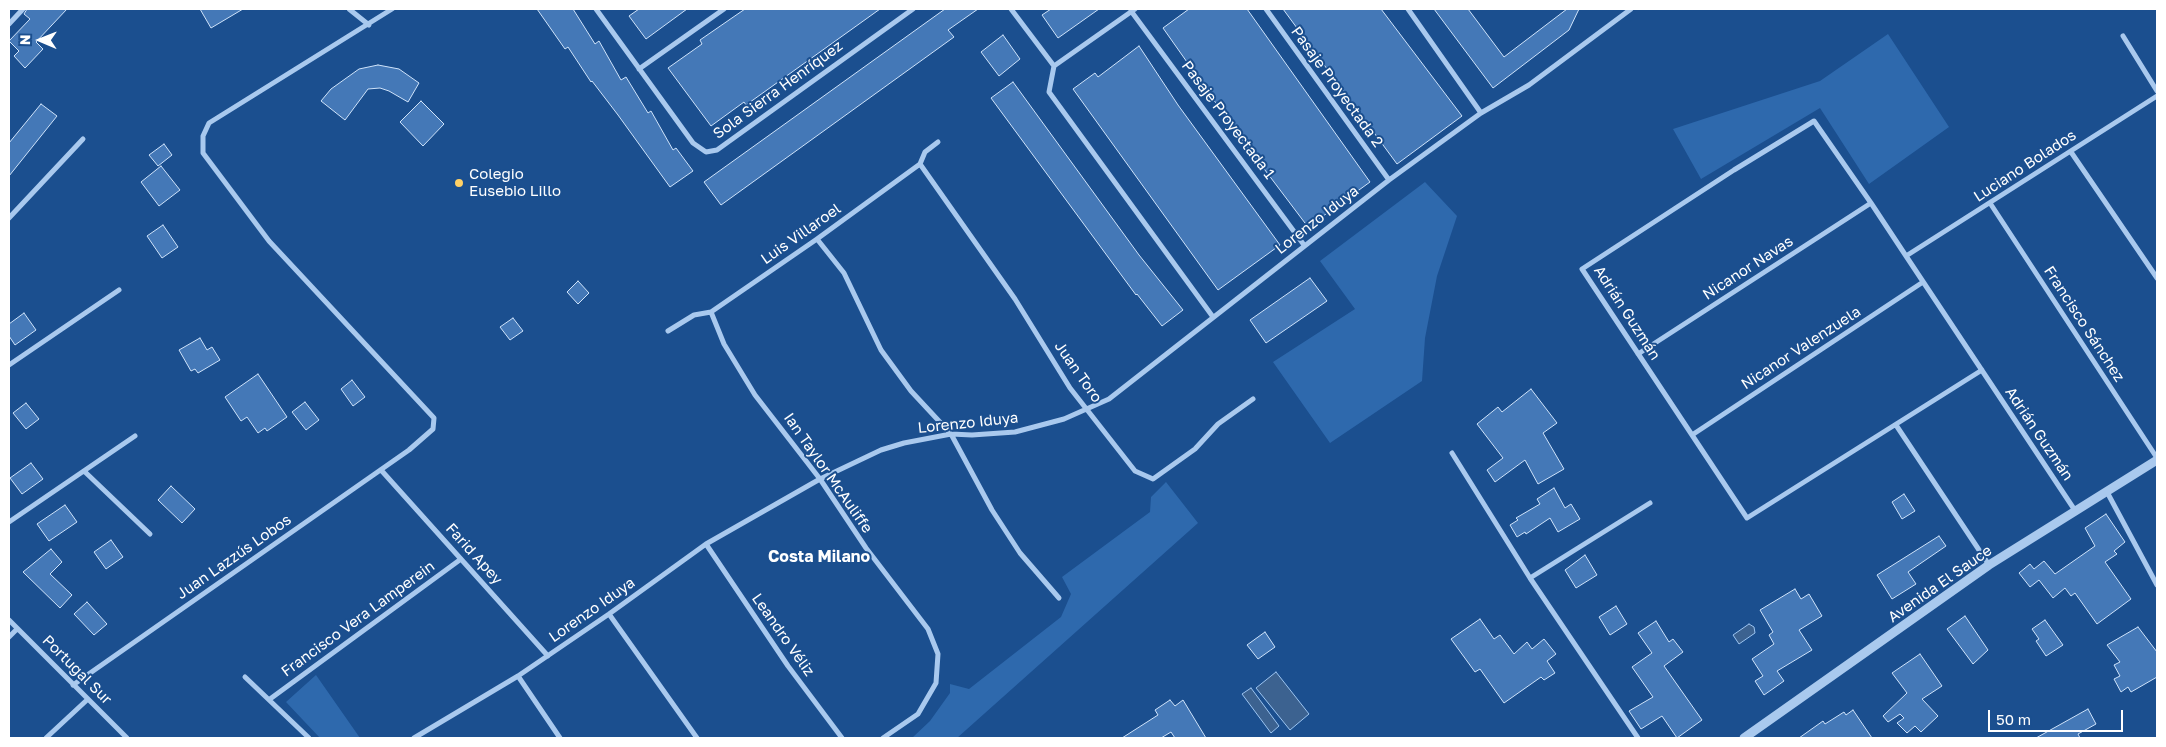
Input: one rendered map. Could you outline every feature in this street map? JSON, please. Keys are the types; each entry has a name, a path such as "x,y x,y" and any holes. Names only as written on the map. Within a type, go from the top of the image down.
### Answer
{"street":[{"path":"9,24 23,9"},
{"path":"350,9 369,25"},
{"name":"Juan Lazzús Lobos","path":"73,684 381,470 409,450 433,429 434,418 269,242 203,153 203,136 209,124 392,9"},
{"name":"Sola Sierra Henríquez","path":"596,9 693,143 706,152 717,150 908,10"},
{"path":"639,69 724,9"},
{"path":"1011,9 1054,66"},
{"name":"Pasaje Proyectada 2","path":"1266,9 1389,180"},
{"path":"1408,9 1480,114"},
{"name":"Lorenzo Iduya","path":"414,738 518,676 609,614 706,544 820,479 881,450 912,441 950,434 987,435 1016,432 1056,421 1109,399 1389,180 1480,114 1528,85 1631,9"},
{"path":"1133,10 1054,66 1049,92 1213,317"},
{"name":"Pasaje Proyectada 1","path":"1133,10 1304,245"},
{"path":"2123,36 2157,91"},
{"name":"Luciano Bolados","path":"1906,256 2157,96"},
{"name":"Adrián Guzmán","path":"1982,370 1747,518 1582,269 1734,170 1814,121 1924,282 2076,512"},
{"path":"9,218 83,139"},
{"name":"Luis Villaroel","path":"668,331 694,315 711,312 817,239 920,164 925,152 938,142"},
{"path":"2071,152 2157,278"},
{"name":"Juan Toro","path":"920,164 1015,299 1070,388 1135,472 1153,479 1195,449 1218,424 1253,400"},
{"name":"Francisco Sánchez","path":"1990,203 2157,459"},
{"name":"Nicanor Navas","path":"1638,354 1871,204"},
{"path":"817,239 844,273 881,350 911,391 950,434 992,510 1020,553 1059,598"},
{"name":"Nicanor Valenzuela","path":"1692,435 1924,282"},
{"path":"9,365 119,290"},
{"name":"Ian Taylor McAuliffe","path":"711,312 724,344 755,395 820,479 866,548 928,629 938,654 936,683 918,714 883,738"},
{"path":"1896,425 1989,565"},
{"path":"9,522 135,436"},
{"path":"1452,453 1530,578 1638,738"},
{"name":"Avenida El Sauce","path":"1744,738 1989,565 2076,512 2157,459"},
{"name":"Farid Apey","path":"381,470 548,656"},
{"path":"84,471 150,534"},
{"path":"2107,492 2157,585"},
{"path":"1530,578 1650,504"},
{"name":"Leandro Véliz","path":"706,544 788,666 842,738"},
{"name":"Francisco Vera Lamperein","path":"270,699 461,559"},
{"path":"609,614 697,738"},
{"name":"Portugal Sur","path":"9,620 127,738"},
{"path":"9,637 17,629"},
{"path":"518,676 560,738"},
{"path":"245,677 309,738"},
{"path":"46,738 88,700"}],"shaded area":[{"path":"1888,34 1949,127 1869,184 1820,108 1701,179 1673,129 1820,81"},
{"path":"1425,182 1457,216 1437,276 1425,338 1422,381 1330,443 1273,362 1355,309 1320,261"},
{"path":"1166,482 1198,523 957,738 912,738 930,721 950,693 950,684 969,689 1061,617 1071,594 1062,577 1150,512 1151,497"},
{"path":"1749,624 1754,627 1755,633 1739,644 1733,635"},
{"path":"1276,672 1309,714 1290,730 1256,688"},
{"path":"316,675 360,738 320,738 286,702"},
{"path":"1251,688 1279,726 1271,733 1242,694"}],"building":[{"path":"27,9 67,9 36,42 43,49 25,68 14,56 19,51 9,41 30,19 24,14"},
{"path":"200,9 243,9 211,28"},
{"path":"537,9 573,9 595,44 599,41 621,80 626,77 648,113 651,111 673,150 676,148 693,171 670,187 618,115 591,82 568,47 565,49"},
{"path":"639,9 687,9 646,39 629,16"},
{"path":"745,9 880,9 746,105 744,102 711,126 668,68 702,44 700,40"},
{"path":"945,9 978,9 948,30 954,37 721,205 704,182"},
{"path":"1051,9 1099,9 1058,38 1042,15"},
{"path":"1189,9 1247,9 1370,182 1308,227 1237,133 1163,28"},
{"path":"1283,9 1381,9 1462,116 1397,164"},
{"path":"1434,9 1468,9 1504,57 1567,9 1579,9 1569,30 1493,88"},
{"path":"1003,35 1020,59 999,76 981,52"},
{"path":"1139,46 1178,105 1280,245 1218,290 1073,89 1095,73 1098,77"},
{"path":"378,65 399,69 419,83 408,102 380,88 368,89 345,120 321,101 331,89 359,69"},
{"path":"1013,82 1139,255 1183,310 1162,326 1136,295 991,98"},
{"path":"421,101 444,124 423,146 400,122"},
{"path":"41,104 57,116 9,176 9,143"},
{"path":"164,144 172,155 158,166 149,155"},
{"path":"161,166 180,190 159,206 141,182"},
{"path":"163,225 178,247 162,258 147,236"},
{"path":"1310,278 1327,301 1266,343 1250,320"},
{"path":"578,281 589,293 578,304 567,292"},
{"path":"24,313 36,330 15,345 9,336 9,324"},
{"path":"513,318 523,331 510,340 500,327"},
{"path":"200,338 207,350 212,347 220,360 198,373 195,369 191,371 179,350"},
{"path":"258,374 287,417 267,431 265,428 258,433 247,417 241,421 225,397"},
{"path":"352,380 365,397 353,406 341,389"},
{"path":"1531,389 1557,423 1543,433 1564,469 1538,484 1525,460 1495,482 1487,470 1503,458 1477,424 1498,407 1502,412"},
{"path":"305,402 319,420 306,430 292,412"},
{"path":"26,403 39,419 26,429 13,413"},
{"path":"31,463 43,479 22,494 10,478"},
{"path":"171,486 195,509 182,523 158,500"},
{"path":"1554,488 1565,508 1571,504 1580,519 1558,532 1550,518 1526,534 1525,532 1517,537 1510,525 1518,520 1516,518 1540,504 1537,499"},
{"path":"1904,494 1915,511 1902,519 1892,502"},
{"path":"65,505 77,522 49,541 37,524"},
{"path":"2106,514 2125,542 2114,551 2117,554 2105,562 2131,599 2097,624 2075,593 2071,596 2065,588 2053,598 2039,580 2030,587 2019,573 2030,564 2034,569 2044,561 2055,574 2095,546 2085,528"},
{"path":"1939,536 1946,546 1908,572 1916,584 1892,599 1877,575"},
{"path":"111,540 123,557 106,569 94,552"},
{"path":"51,549 62,562 50,574 72,595 60,608 23,572"},
{"path":"1585,555 1597,575 1576,588 1565,570"},
{"path":"1795,589 1801,599 1809,594 1822,616 1799,630 1812,650 1777,671 1784,681 1764,695 1755,681 1763,676 1752,659 1774,644 1769,635 1773,632 1760,610"},
{"path":"87,602 107,624 94,635 74,614"},
{"path":"1616,606 1627,624 1610,635 1599,617"},
{"path":"1965,616 1988,650 1973,664 1947,629"},
{"path":"1480,619 1494,639 1500,635 1514,654 1527,642 1532,649 1544,639 1556,654 1547,661 1555,673 1544,680 1541,677 1504,703 1480,669 1475,672 1451,639"},
{"path":"2045,620 2063,645 2046,656 2036,641 2039,639 2032,629"},
{"path":"1656,621 1669,642 1673,639 1683,652 1664,666 1702,720 1677,738 1662,716 1641,729 1629,711 1653,697 1632,667 1652,653 1638,633"},
{"path":"2138,627 2157,652 2157,677 2131,692 2128,687 2121,692 2114,679 2120,676 2114,665 2120,662 2107,645"},
{"path":"1265,632 1275,647 1258,659 1247,645"},
{"path":"1920,654 1942,686 1922,699 1938,716 1921,732 1915,726 1907,733 1897,723 1904,718 1900,714 1888,722 1883,716 1907,693 1892,673"},
{"path":"1170,700 1175,706 1183,700 1206,738 1175,738 1171,732 1161,738 1122,738 1158,715 1155,710"},
{"path":"2088,709 2096,724 2078,734 2080,738 2036,738"},
{"path":"1853,710 1872,738 1799,738 1823,721 1825,724 1844,712 1846,715"}],"place":[{"name":"Colegio Eusebio Lillo","path":"459,183"}],"district":[{"name":"Costa Milano","path":"819,557"}]}
